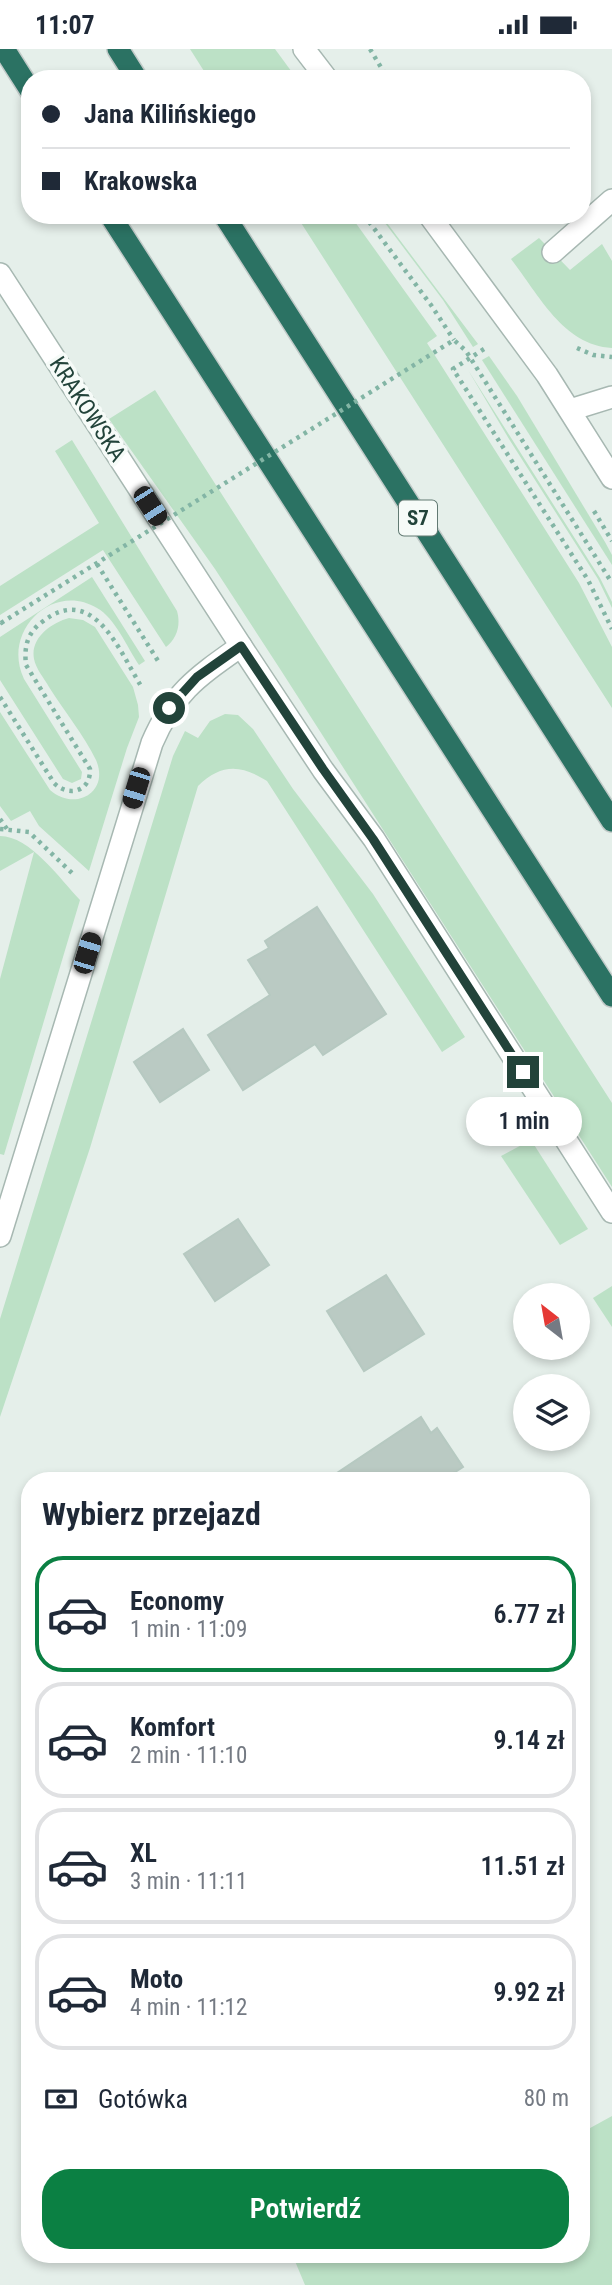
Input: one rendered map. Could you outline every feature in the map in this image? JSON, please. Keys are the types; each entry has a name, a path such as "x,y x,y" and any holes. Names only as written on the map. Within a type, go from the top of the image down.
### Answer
{"highway":[{"path":"4,49 21,76"},
{"path":"118,49 131,70"},
{"path":"116,224 612,996"},
{"name":"S7","path":"230,224 612,821"}],"street":[{"path":"304,49 320,70"},
{"path":"591,219 612,200"},
{"path":"436,224 493,298 570,410 612,478"},
{"path":"553,252 585,224"},
{"name":"KRAKOWSKA","path":"0,274 241,646 373,839 612,1212"},
{"path":"570,410 612,397"},
{"path":"0,1235 143,766 169,708 197,677 241,646"}],"path":[{"path":"370,49 383,70"},
{"path":"371,224 454,340 466,351 612,583"},
{"path":"0,624 454,340"},
{"path":"489,345 453,369 588,580 612,629"},
{"path":"97,564 154,654"},
{"path":"0,697 54,783 64,791 83,788 91,776 88,762 30,673 26,665 25,647 39,624 57,613 76,609 95,618 109,632 144,690 169,708"},
{"path":"0,820 8,829"},
{"path":"0,829 29,832 103,901"}],"green space":[{"path":"190,49 275,49 290,70 203,70"},
{"path":"302,224 356,224 437,336 427,343 579,583 612,647 612,708"},
{"path":"386,224 478,344 473,347 443,300"},
{"path":"539,238 570,270 602,244 612,261 612,348 595,345 566,328 542,302 511,259"},
{"path":"489,356 517,396 605,542 612,555 612,565 482,360"},
{"path":"468,370 600,578 612,602 612,608 598,579"},
{"path":"155,390 612,1103 612,1187 215,569 109,419"},
{"path":"72,440 177,611 177,631 166,647 103,550 0,615 0,586 99,523 55,451"},
{"path":"92,577 145,661 139,665 115,626 97,608 80,601 64,601 35,615 25,628 20,644 19,661 24,679 82,772 81,779 72,783 63,779 0,680 0,637"},
{"path":"69,618 83,620 95,627 133,687 139,717 89,871 39,826 30,811 11,821 0,806 0,712 50,790 60,796 79,799 88,795 98,781 96,760 40,673 34,659 35,644 43,633"},
{"path":"225,714 238,715 253,729 293,789 373,894 465,1037 442,1052 267,781 239,769 223,770 206,779 198,786 90,1148 0,1417 0,1319 173,756 185,731 198,738 210,721"},
{"path":"0,836 22,843 33,851 54,871 80,900 4,1155 0,1154 0,979 34,852 0,871"},
{"path":"531,1140 588,1229 560,1245 501,1156"},
{"path":"612,1286 612,1327 593,1298"},
{"path":"612,2116 612,2285 305,2285 296,2263 590,2263 590,2128"}],"building":[{"path":"317,907 386,1014 323,1055 315,1044 243,1090 208,1035 270,995 248,960 269,948 265,941"},
{"path":"183,1029 209,1070 160,1102 134,1062"},
{"path":"238,1219 269,1265 215,1301 184,1254"},
{"path":"386,1275 424,1334 364,1371 327,1311"},
{"path":"421,1417 431,1433 437,1428 463,1467 455,1472 338,1472"}],"route":[{"path":"169,708 197,677 241,646 373,839 523,1072"}]}
